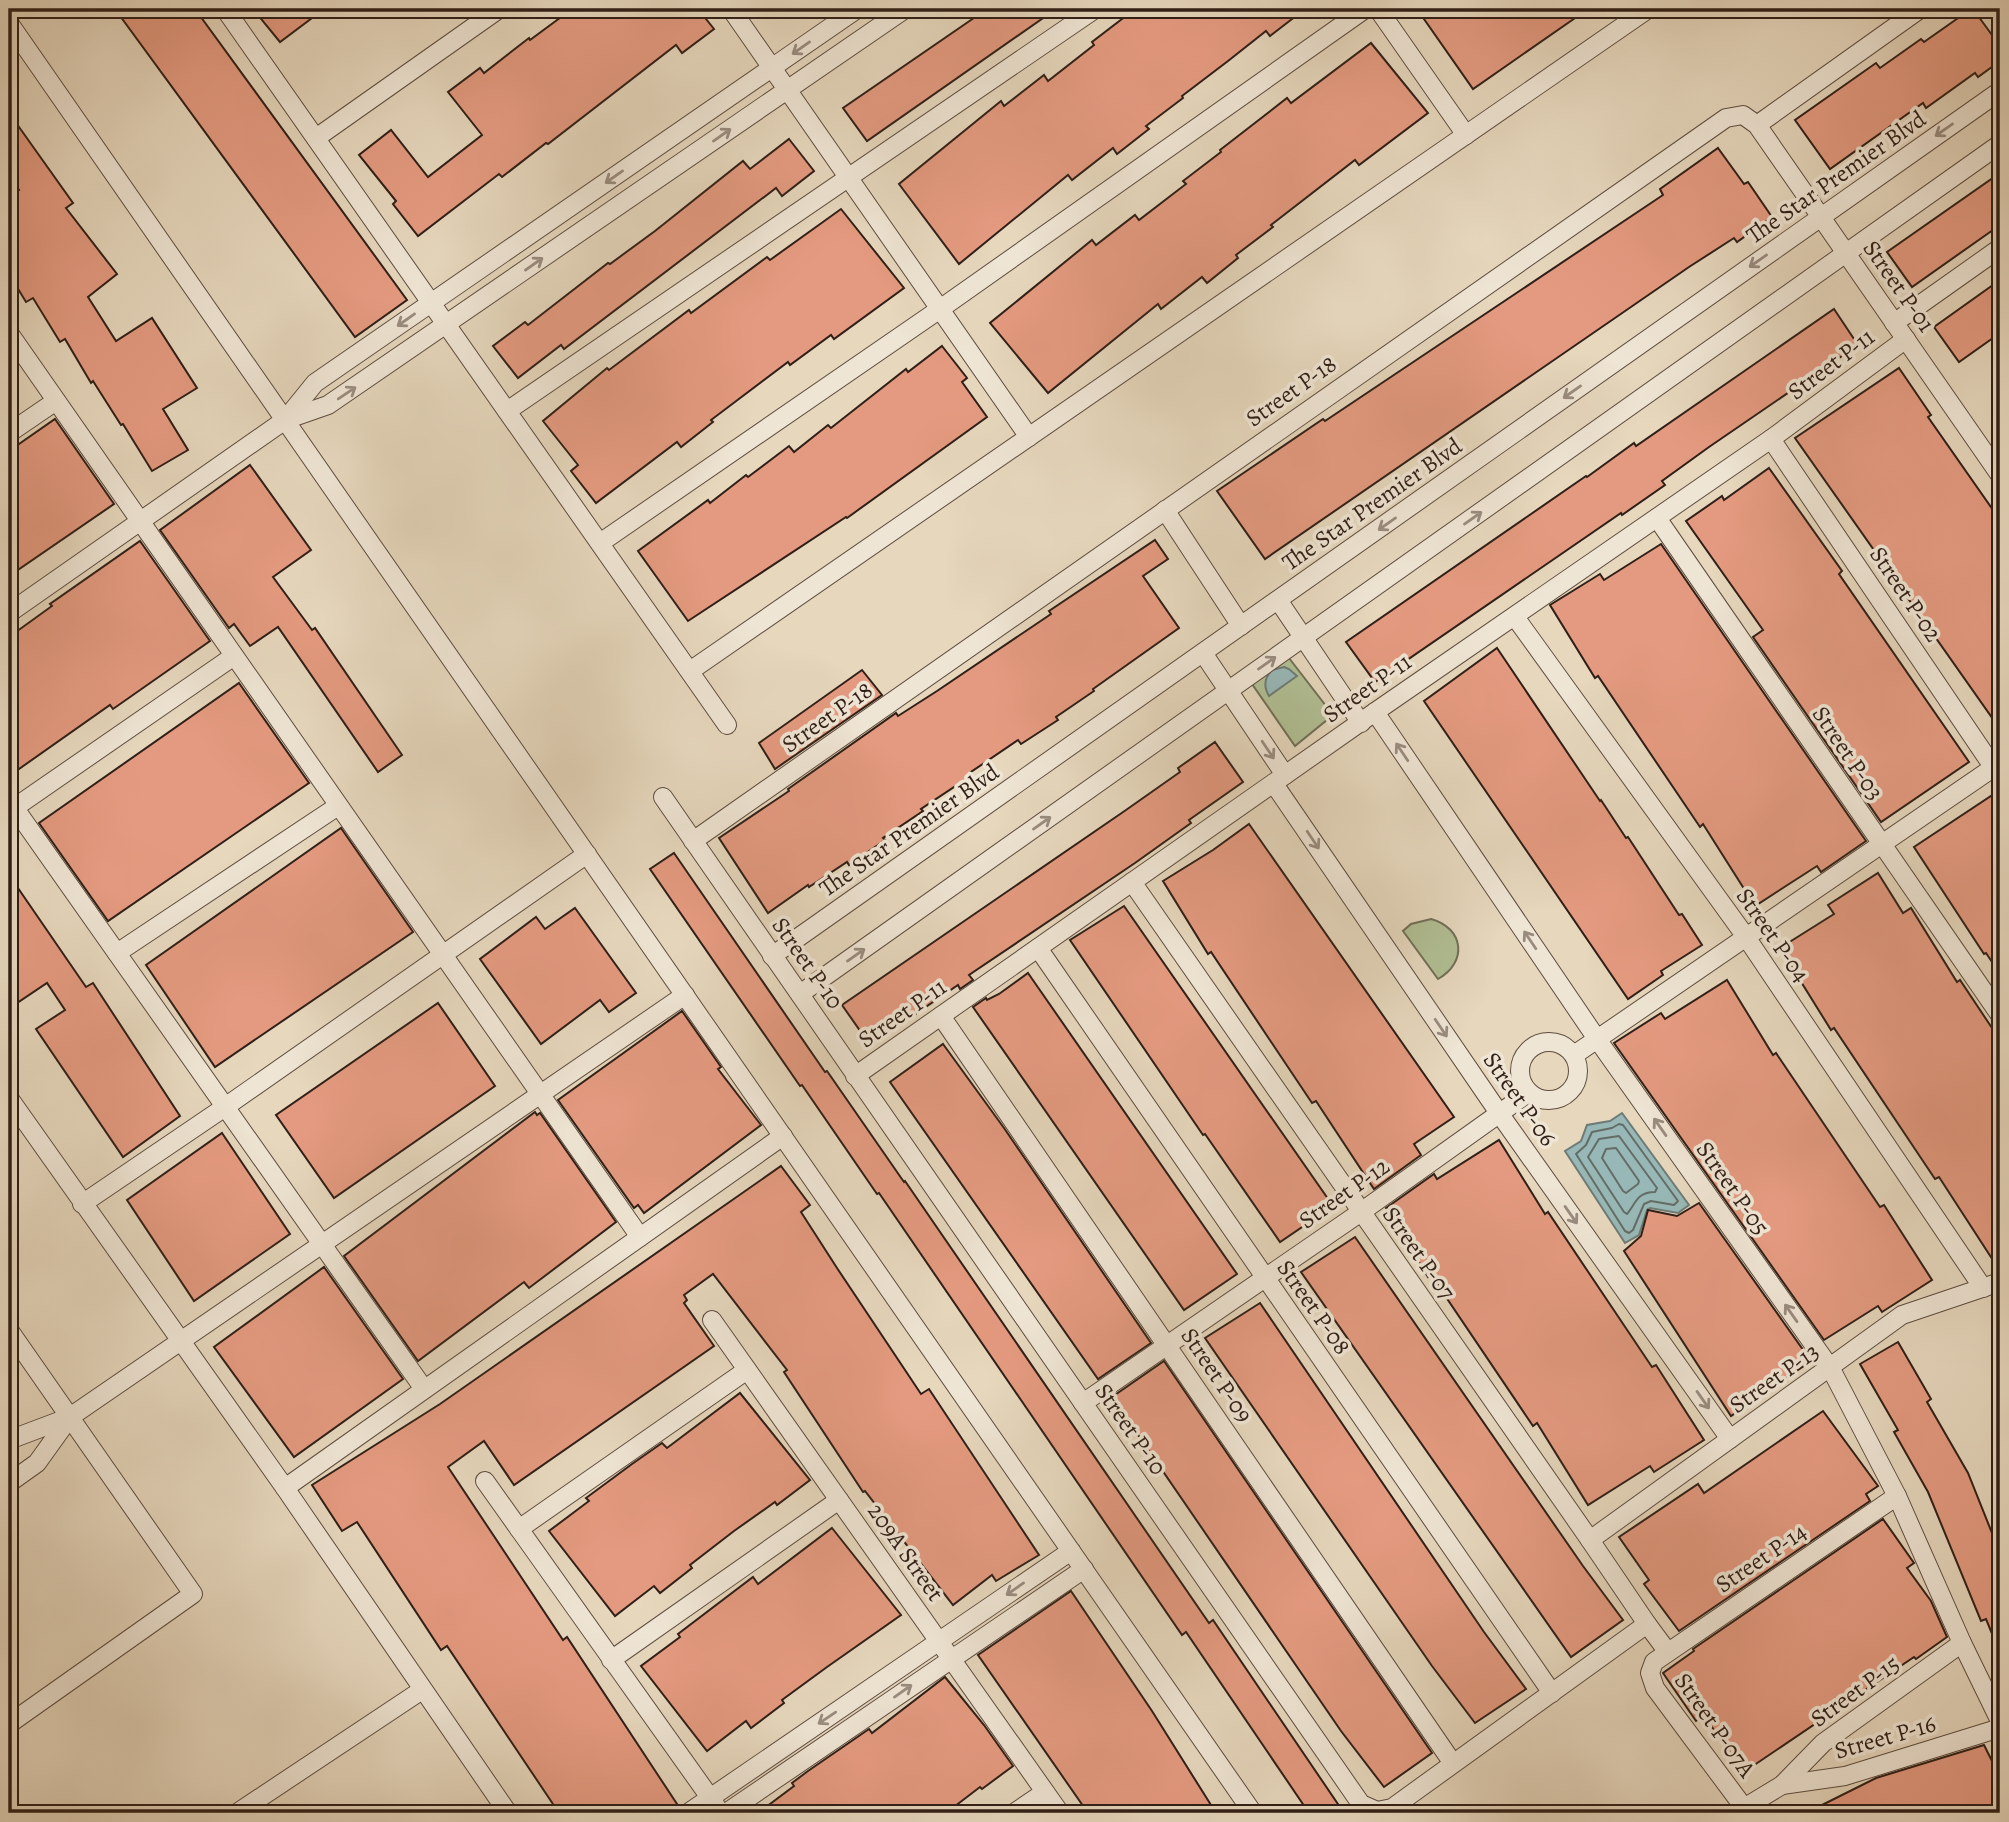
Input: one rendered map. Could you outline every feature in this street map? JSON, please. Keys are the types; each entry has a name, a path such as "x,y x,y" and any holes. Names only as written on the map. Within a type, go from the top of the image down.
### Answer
{"street":[{"path":"225,9 727,725"},
{"path":"316,138 499,9"},
{"path":"731,9 1028,437"},
{"path":"285,420 314,383 857,9"},
{"path":"9,613 285,420 328,405 905,9"},
{"path":"508,411 1095,9"},
{"path":"600,543 940,310 1366,9"},
{"path":"1378,9 1466,135"},
{"path":"690,671 1648,9"},
{"path":"1757,125 1920,9"},
{"path":"9,23 1253,1813"},
{"name":"The Star Premier Blvd","path":"772,956 2000,91"},
{"name":"Street P-18","path":"693,841 1726,118 1743,115 1757,125"},
{"name":"Street P-01","path":"1757,125 2000,475"},
{"path":"800,994 2000,144"},
{"name":"Street P-11","path":"1894,323 2000,248"},
{"path":"9,333 639,1237"},
{"name":"Street P-11","path":"855,1076 1771,439 1906,339"},
{"path":"9,433 56,401"},
{"name":"Street P-02","path":"1771,439 1998,769"},
{"path":"1165,510 1241,626"},
{"name":"Street P-03","path":"1657,518 2000,1015"},
{"path":"1278,600 1361,723"},
{"name":"Street P-04","path":"1515,617 1992,1285"},
{"name":"Street P-06","path":"1203,653 1229,691 1280,780 1499,1113 1730,1439"},
{"path":"234,656 12,804 424,1389"},
{"name":"Street P-05","path":"1375,712 1597,1039 1831,1368 1897,1496 2000,1721"},
{"path":"1574,1055 1881,844 1998,769"},
{"name":"Street P-10","path":"663,797 1361,1804 1377,1811 1392,1808 1452,1762 1647,1624"},
{"path":"117,953 338,806"},
{"path":"82,1204 587,854"},
{"name":"Street P-07","path":"1132,882 1590,1539 1647,1624 1661,1656"},
{"name":"Street P-08","path":"1038,948 1552,1693"},
{"path":"9,1440 70,1418 685,995"},
{"name":"Street P-09","path":"941,1016 1452,1762"},
{"path":"1550,1041 1563,1045 1574,1055 1579,1068 1578,1075 1568,1094 1555,1100 1541,1100 1528,1093 1521,1081 1519,1066 1524,1053 1536,1044 1550,1041"},
{"name":"Street P-12","path":"1083,1403 1361,1212 1528,1093"},
{"path":"9,1098 285,1488 508,1813"},
{"path":"285,1488 783,1136"},
{"name":"Street P-13","path":"1590,1539 1902,1315 1992,1285"},
{"name":"209A Street","path":"712,1320 1060,1813"},
{"path":"9,1329 193,1594 9,1724"},
{"path":"519,1529 747,1370"},
{"path":"9,1483 37,1462 70,1418"},
{"path":"485,1481 723,1813 1084,1569"},
{"name":"Street P-14","path":"1661,1656 1897,1496"},
{"path":"611,1660 839,1500"},
{"path":"688,1813 1071,1551"},
{"name":"Street P-15","path":"1782,1785 1823,1743 1962,1643"},
{"name":"Street P-07A","path":"1661,1656 1650,1673 1655,1688 1746,1810"},
{"path":"237,1813 422,1690"},
{"name":"Street P-16","path":"1782,1785 1845,1776 2000,1728"},
{"path":"1746,1810 1782,1785"},
{"path":"1014,1813 1045,1792"}],"green space":[{"path":"1289,658 1333,715 1295,746 1252,684"},
{"path":"1431,919 1450,930 1456,937 1458,946 1454,964 1438,979 1403,931 1411,924"}],"water":[{"path":"1284,667 1297,676 1269,696 1265,685 1267,676 1272,670"},
{"path":"1622,1113 1689,1205 1678,1213 1650,1208 1639,1235 1625,1243 1565,1151 1581,1141 1587,1125 1610,1121"}],"building":[{"path":"115,9 195,9 407,300 355,337"},
{"path":"253,9 324,9 280,42"},
{"path":"572,9 698,9 714,29 682,53 676,45 548,144 502,177 499,174 418,236 393,204 396,201 359,155 391,130 428,177 482,135 448,92 480,68 484,73"},
{"path":"987,9 1056,9 867,141 843,108"},
{"path":"1135,9 1305,9 1270,36 1266,31 1182,96 1183,98 1146,126 1149,129 1117,154 1113,148 1072,180 1068,175 959,264 899,184 1001,101 1004,106 1044,75 1048,81"},
{"path":"1417,9 1588,9 1473,89"},
{"path":"1971,9 2000,46 2000,61 1978,77 1975,73 1926,108 1923,103 1830,169 1795,120 1876,63 1880,68 1921,39 1924,42"},
{"path":"1371,43 1428,113 1359,165 1355,160 1271,225 1273,227 1236,255 1238,258 1207,283 1202,277 1161,309 1158,304 1048,393 990,323 1092,240 1096,245 1135,215 1139,220 1186,184 1183,181 1221,152 1220,150 1287,98 1291,103"},
{"path":"19,127 73,203 66,208 117,274 88,297 116,341 152,318 197,388 163,409 188,450 152,471 123,424 121,425 93,381 91,383 65,339 60,342 33,298 26,302 9,274 9,196 19,190 9,176 9,134"},
{"path":"789,139 814,171 782,196 776,188 564,349 561,345 518,378 493,346 525,322 528,325 608,263 655,231 743,161 750,169"},
{"path":"1718,148 1744,184 1748,182 1772,217 1737,242 1734,238 1689,267 1265,559 1217,491 1663,195 1660,189"},
{"path":"2000,173 2000,225 1912,287 1887,252"},
{"path":"841,209 904,288 834,339 831,335 790,365 788,362 711,420 713,422 681,447 677,442 596,503 571,471 578,465 543,421 607,368 609,370 689,310 691,313 767,257 770,260"},
{"path":"2000,280 2000,333 1959,362 1934,327"},
{"path":"1834,309 1858,345 1662,481 1665,485 1375,682 1346,642"},
{"path":"942,346 967,378 962,382 987,417 847,518 688,621 638,551 789,446 794,452 828,425 831,428 906,369 908,372"},
{"path":"1899,368 1931,415 1928,417 2000,520 2000,729 1795,438"},
{"path":"55,419 114,504 9,576 9,451"},
{"path":"250,465 311,550 273,577 312,630 315,628 402,755 378,772 278,627 250,646 234,624 229,628 160,530"},
{"path":"1769,468 1842,571 1839,574 1969,762 1881,822 1753,637 1763,630 1686,521 1722,496 1724,500"},
{"path":"1155,540 1168,559 1143,576 1179,628 1056,717 1058,720 1021,744 1018,740 968,774 969,777 921,809 923,811 849,865 847,862 809,887 808,885 768,913 719,838 896,713 898,716 937,691"},
{"path":"140,541 210,641 113,709 110,705 9,776 9,637 52,606 50,604"},
{"path":"1661,544 1866,841 1821,872 1817,866 1755,906 1703,824 1700,827 1598,676 1595,678 1550,605 1600,574 1604,580"},
{"path":"1497,648 1600,801 1702,945 1661,971 1663,975 1628,999 1424,701"},
{"path":"862,670 882,695 775,769 759,743"},
{"path":"239,683 309,783 108,921 39,823"},
{"path":"1215,742 1243,782 1135,863 969,975 973,980 960,989 958,985 870,1045 842,1005 1180,772 1178,768"},
{"path":"1994,794 2000,804 2000,974 1914,847"},
{"path":"1249,824 1454,1117 1414,1144 1421,1155 1374,1189 1316,1101 1312,1103 1211,952 1208,954 1163,881"},
{"path":"341,828 413,932 215,1067 146,965"},
{"path":"674,853 825,1072 827,1071 905,1181 1209,1623 1213,1620 1344,1813 1309,1813 1186,1632 1182,1635 879,1193 877,1194 802,1085 800,1086 650,869"},
{"path":"1878,873 1903,913 1911,908 1957,982 1960,980 2000,1040 2000,1271 1939,1177 1935,1179 1834,1028 1831,1030 1780,948 1834,914 1828,905"},
{"path":"9,875 86,987 93,983 180,1116 123,1157 36,1029 65,1010 47,983 17,1003 9,991"},
{"path":"1124,906 1333,1206 1280,1242 1205,1134 1203,1135 1070,940"},
{"path":"575,908 636,993 609,1012 600,1000 541,1044 480,959 536,917 545,929"},
{"path":"1028,973 1237,1274 1184,1310 973,1007 986,998 987,1000 999,994"},
{"path":"1727,980 1773,1055 1776,1053 1880,1207 1884,1205 1932,1280 1882,1312 1878,1306 1824,1340 1614,1043 1661,1013 1665,1019"},
{"path":"438,1003 495,1086 334,1198 276,1115"},
{"path":"682,1011 721,1067 718,1069 761,1125 644,1213 638,1205 634,1208 558,1100"},
{"path":"943,1044 1004,1128 1151,1343 1098,1379 890,1082"},
{"path":"535,1112 537,1115 540,1113 616,1222 529,1288 524,1282 418,1361 344,1256"},
{"path":"222,1133 290,1234 194,1301 127,1200"},
{"path":"1499,1140 1545,1214 1548,1212 1652,1367 1656,1365 1704,1440 1654,1472 1650,1466 1588,1505 1537,1423 1533,1426 1431,1275 1428,1277 1386,1208 1434,1174 1437,1179"},
{"path":"781,1166 810,1205 801,1212 837,1268 921,1394 929,1389 1039,1555 996,1581 992,1575 953,1605 865,1491 863,1492 784,1372 787,1370 713,1274 684,1295 687,1300 684,1303 714,1346 514,1485 484,1441 448,1467 563,1640 567,1637 677,1804 662,1813 559,1813 447,1646 441,1650 357,1522 342,1531 312,1485 440,1404"},
{"path":"1699,1203 1811,1361 1731,1416 1624,1251 1641,1236 1648,1210 1677,1216"},
{"path":"1355,1237 1623,1620 1571,1657 1301,1272"},
{"path":"324,1267 403,1379 294,1457 214,1347"},
{"path":"1260,1303 1484,1632 1526,1689 1475,1723 1432,1666 1205,1338"},
{"path":"1898,1342 1931,1399 1927,1402 1968,1473 2000,1553 2000,1653 1986,1619 1981,1621 1928,1492 1894,1432 1898,1430 1860,1364"},
{"path":"1164,1361 1432,1753 1384,1787 1341,1731 1112,1397"},
{"path":"740,1393 810,1480 777,1505 775,1502 734,1531 690,1565 692,1568 660,1593 654,1586 615,1616 549,1531 589,1501 586,1498 632,1464 662,1443 667,1448"},
{"path":"1823,1411 1878,1486 1866,1494 1870,1501 1679,1631 1644,1584 1649,1580 1619,1537 1698,1484 1704,1493"},
{"path":"1883,1519 1914,1563 1907,1568 1931,1601 1947,1637 1744,1772 1704,1716 1696,1721 1663,1673 1694,1651 1693,1649"},
{"path":"832,1528 901,1615 782,1700 784,1703 751,1728 746,1721 707,1751 641,1666 753,1577 758,1584"},
{"path":"1071,1591 1152,1711 1216,1813 1088,1813 978,1655"},
{"path":"945,1677 1013,1766 982,1789 980,1787 946,1813 758,1813 794,1786 792,1783 808,1771 869,1729 872,1733"},
{"path":"1984,1745 2000,1777 2000,1813 1806,1813 1876,1778"}]}
